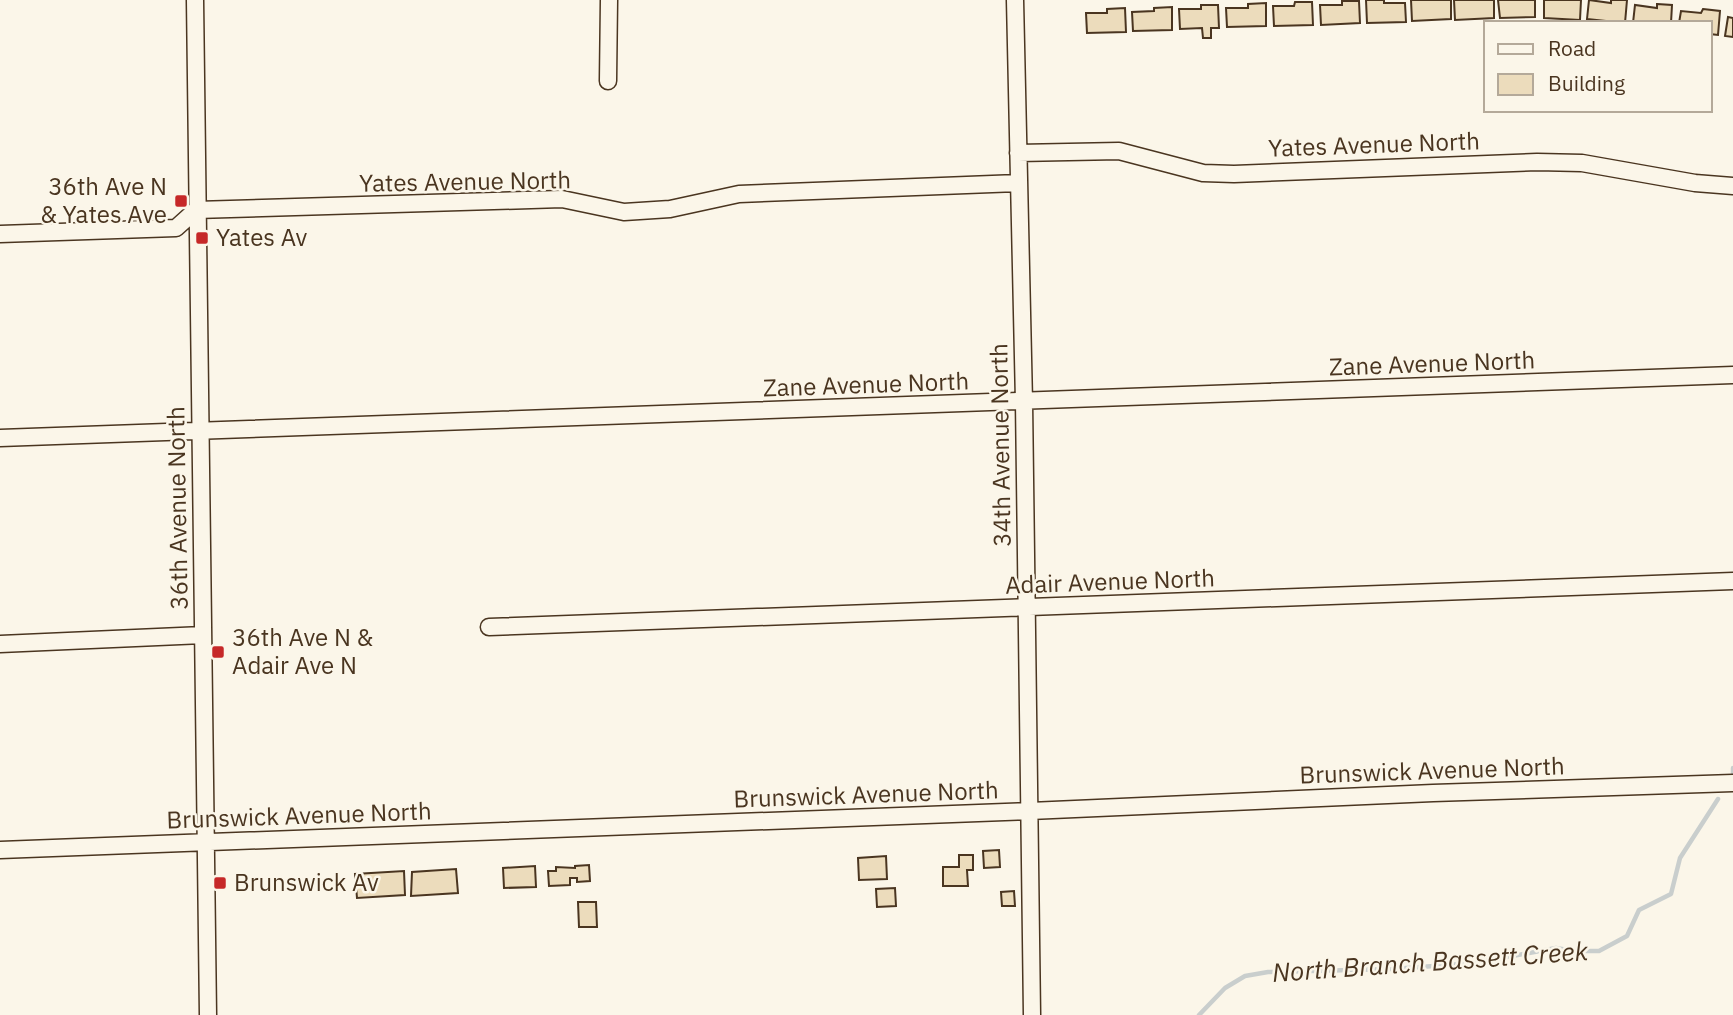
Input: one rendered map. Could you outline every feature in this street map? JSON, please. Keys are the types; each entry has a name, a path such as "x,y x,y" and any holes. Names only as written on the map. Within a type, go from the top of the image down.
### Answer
{"street":[{"name":"36th Avenue North","path":"195,0 208,1015"},
{"path":"608,81 609,0"},
{"name":"34th Avenue North","path":"1016,0 1032,1015"},
{"name":"Yates Avenue North","path":"1018,153 1118,150 1203,173 1234,174 1537,162 1583,163 1695,183 1733,186"},
{"name":"Yates Avenue North","path":"197,210 562,199 624,212 670,209 738,194 1018,183"},
{"path":"0,234 176,228 197,210"},
{"name":"Zane Avenue North","path":"0,438 1733,375"},
{"name":"Adair Avenue North","path":"489,627 1733,581"},
{"path":"0,644 203,635"},
{"name":"Brunswick Avenue North","path":"0,850 1733,783"}],"building":[{"path":"1366,0 1405,3 1406,22 1367,23"},
{"path":"1411,0 1451,0 1451,19 1412,21"},
{"path":"1454,0 1494,0 1494,18 1455,20"},
{"path":"1498,0 1535,0 1535,17 1500,18"},
{"path":"1544,0 1581,0 1580,20 1544,18"},
{"path":"1589,0 1611,3 1611,0 1627,0 1625,21 1587,19"},
{"path":"1342,1 1359,1 1360,23 1321,25 1320,5 1342,5"},
{"path":"1295,2 1312,2 1313,25 1274,26 1273,6 1294,6"},
{"path":"1266,3 1266,26 1227,27 1226,8 1248,8 1248,4"},
{"path":"1657,4 1672,5 1671,21 1633,21 1635,5 1657,8"},
{"path":"1201,5 1218,5 1219,28 1211,28 1211,38 1203,38 1202,28 1180,29 1179,9 1201,9"},
{"path":"1172,7 1172,30 1133,31 1132,12"},
{"path":"1125,8 1126,32 1087,33 1086,13 1107,13 1107,9"},
{"path":"1703,9 1720,11 1718,35 1712,34 1712,21 1679,21 1681,11 1701,13"},
{"path":"1728,17 1733,18 1733,37 1725,36"},
{"path":"999,850 1000,867 984,868 983,851"},
{"path":"959,855 973,855 973,870 967,870 968,886 943,886 943,867 959,867"},
{"path":"886,856 887,879 859,880 858,858"},
{"path":"589,865 590,881 577,882 577,878 570,878 570,885 549,886 548,871 556,871 556,867 575,868"},
{"path":"535,866 536,887 504,888 503,868"},
{"path":"456,869 458,893 411,896 412,872"},
{"path":"404,871 405,895 357,898 355,874"},
{"path":"895,888 896,906 877,907 876,889"},
{"path":"1014,891 1015,906 1002,906 1001,892"},
{"path":"578,902 596,902 597,927 579,927"}],"waterway":[{"name":"North Branch Bassett Creek","path":"1733,768 1733,773"},
{"name":"North Branch Bassett Creek","path":"1199,1015 1225,988 1245,976 1268,972 1393,969 1475,963 1556,948 1599,951 1627,936 1639,910 1671,894 1680,858 1718,799"}],"place":[{"name":"36th Ave N & Yates Ave","path":"181,201"},
{"name":"Yates Av","path":"202,238"},
{"name":"36th Ave N & Adair Ave N","path":"218,652"},
{"name":"Brunswick Av","path":"220,883"}]}
